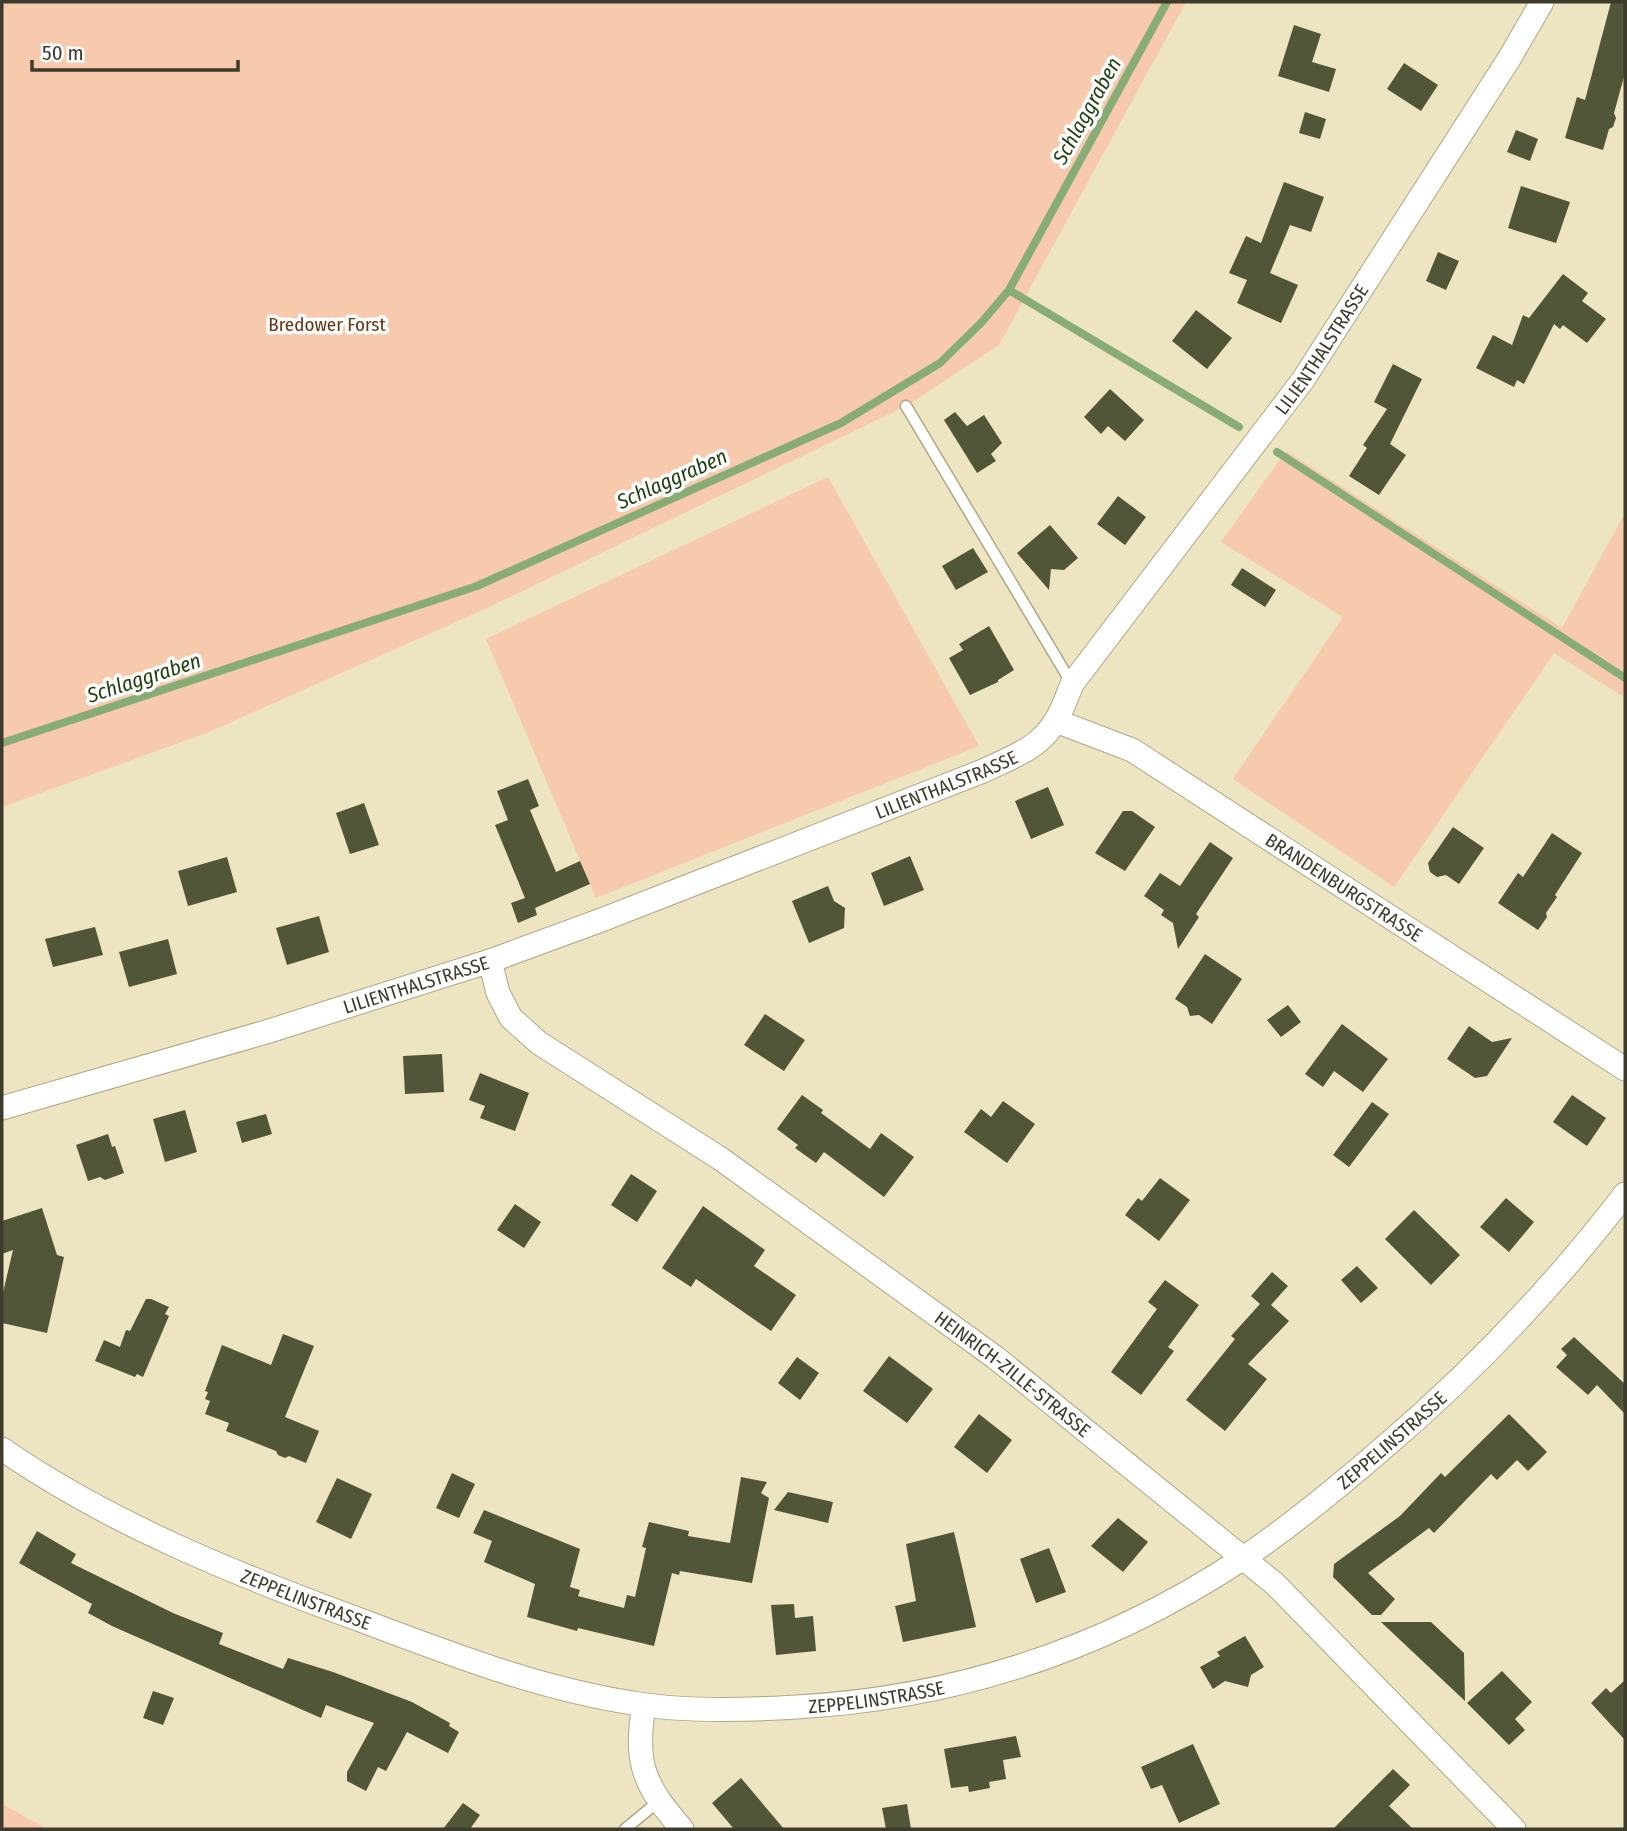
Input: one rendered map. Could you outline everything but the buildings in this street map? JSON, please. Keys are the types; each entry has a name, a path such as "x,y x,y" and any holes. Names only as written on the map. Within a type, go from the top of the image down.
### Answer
{"street":[{"name":"LILIENTHALSTRASSE","path":"2,1108 266,1032 490,961 984,771 1030,749 1045,737 1072,684 1303,380 1502,70 1542,2"},
{"name":"BRANDENBURGSTRASSE","path":"1056,720 1132,750 1625,1069"},
{"name":"HEINRICH-ZILLE-STRASSE","path":"490,961 498,993 511,1018 539,1043 721,1158 996,1359 1275,1584 1514,1829"},
{"name":"ZEPPELINSTRASSE","path":"2,1449 72,1493 259,1584 493,1670 545,1686 644,1705 752,1710 828,1706 907,1695 985,1679 1055,1655 1127,1625 1187,1593 1243,1558 1348,1478 1476,1365 1534,1306 1625,1194"},
{"path":"644,1705 640,1755 647,1780 659,1801 682,1829"}],"lane":[{"path":"906,406 1072,684"},
{"path":"625,1829 659,1801"}],"green space":[{"name":"Bredower Forst","path":"2,2 1186,2 999,345 906,406 485,609 209,732 2,807"},
{"path":"1286,451 1562,628 1625,513 1625,698 1554,653 1394,887 1233,779 1343,617 1221,542"},
{"path":"828,477 979,746 596,898 486,639"},
{"path":"2,1804 47,1829 2,1829"}],"waterway":[{"name":"Schlaggraben","path":"2,743 477,586 841,423 940,363 981,323 1009,290 1167,2"},
{"path":"1009,290 1239,427"},
{"path":"1277,452 1625,678"}]}
